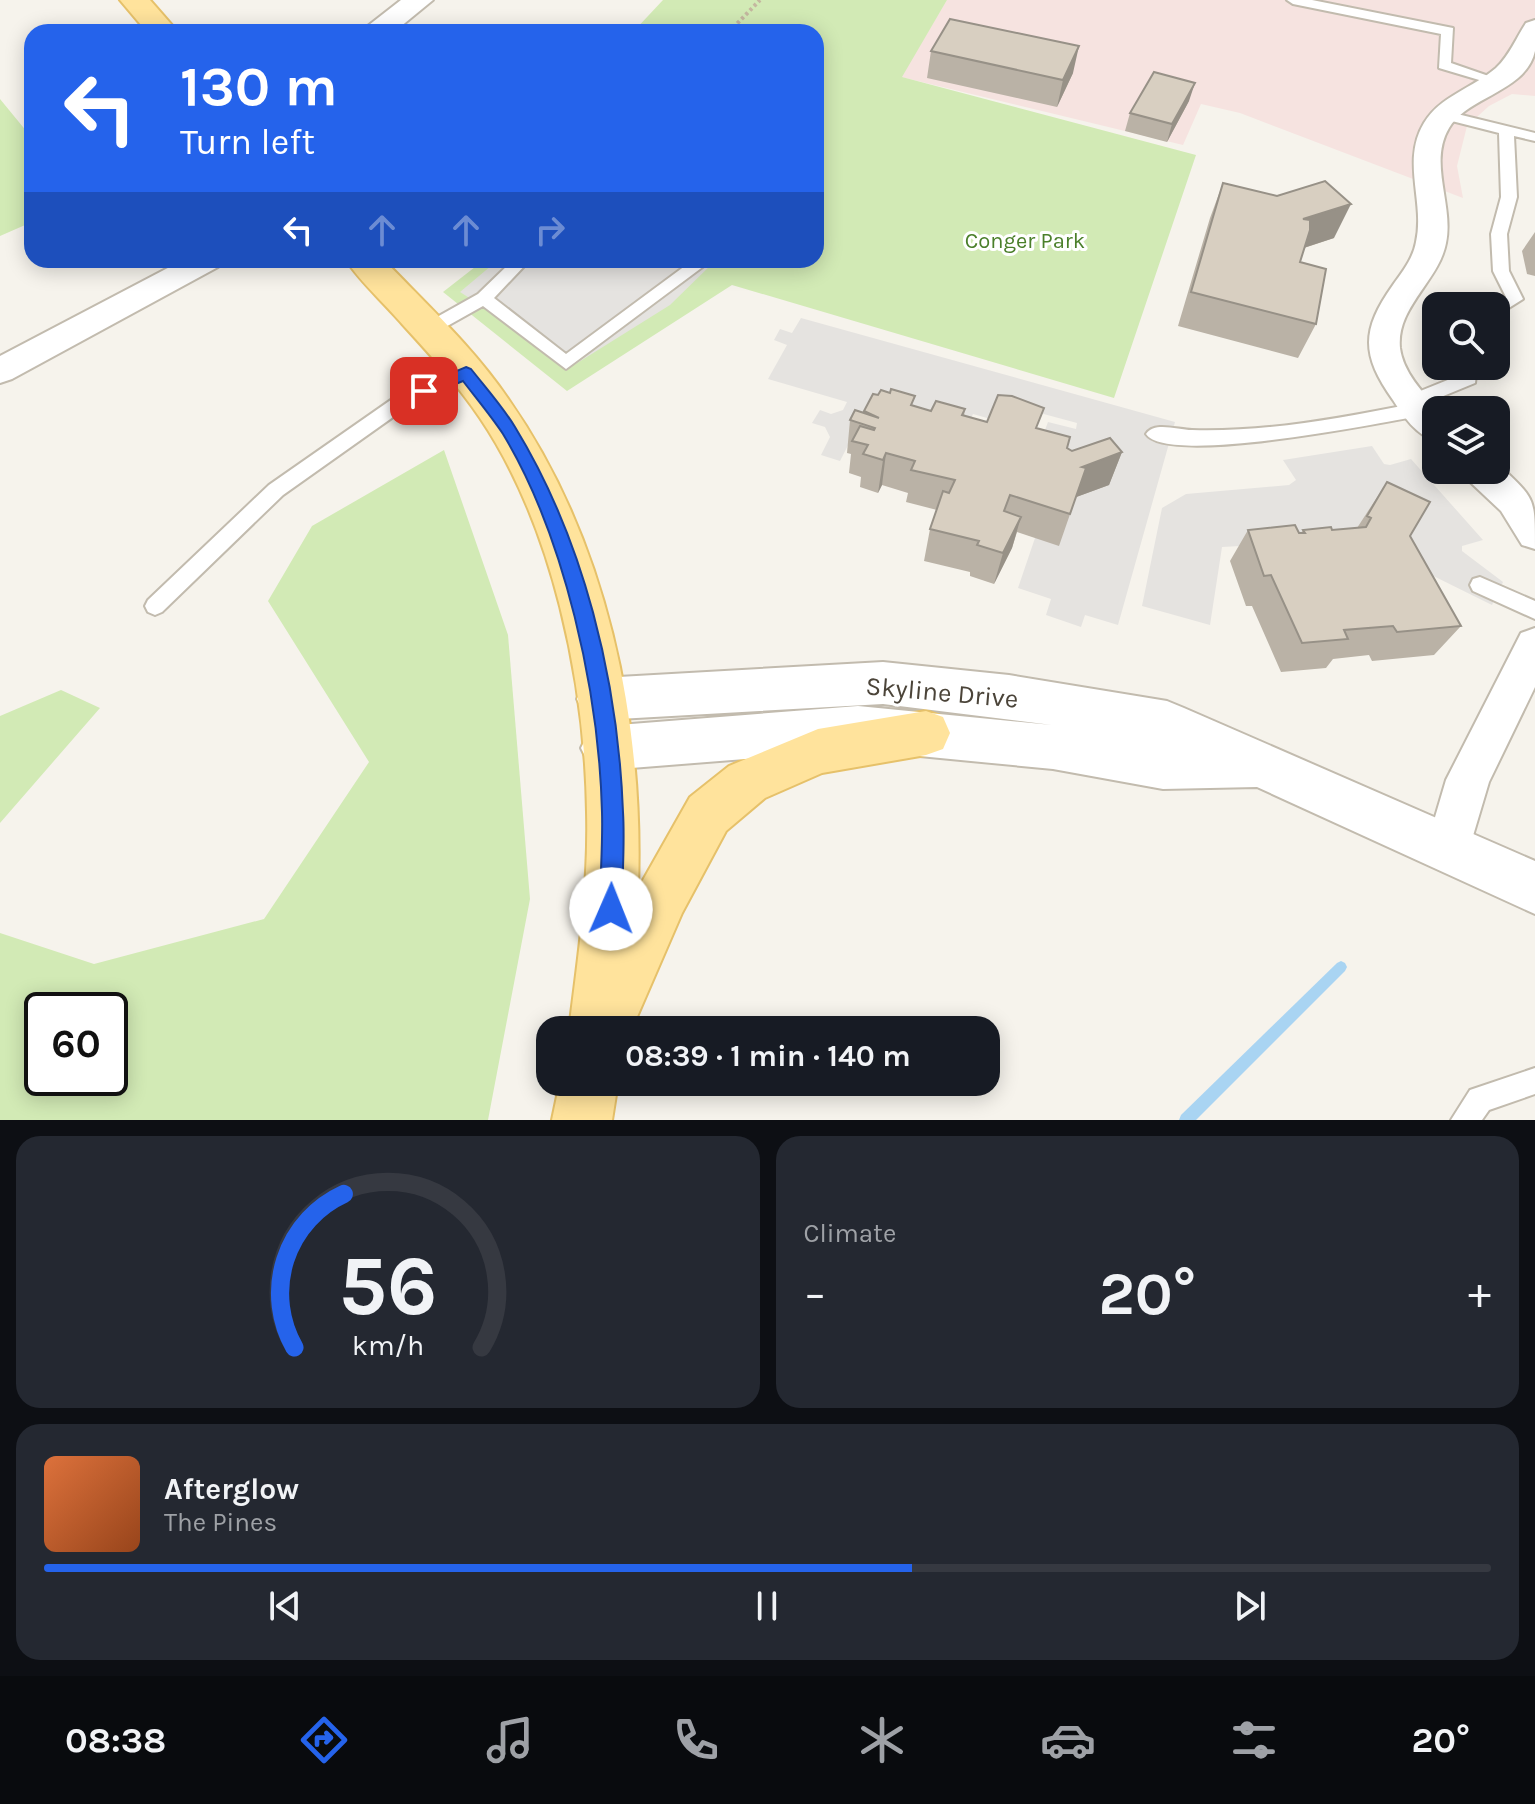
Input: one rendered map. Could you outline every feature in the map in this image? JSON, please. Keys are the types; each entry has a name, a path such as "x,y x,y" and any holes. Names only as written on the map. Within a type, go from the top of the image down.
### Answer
{"main road":[{"path":"140,1 157,24"},
{"path":"371,268 466,373 508,429 535,478 556,528 579,600 601,699 613,811 611,909 601,1016"},
{"path":"606,1016 663,894 708,814 747,782 818,751 926,733"},
{"path":"582,1120 586,1096"}],"street":[{"path":"386,24 419,0"},
{"path":"1422,412 1390,373 1384,346 1388,320 1401,295 1422,271 1431,243 1433,221 1427,158 1430,136 1445,115 1496,81 1525,52 1535,28"},
{"path":"0,371 192,268"},
{"path":"1496,484 1514,501 1535,534"},
{"path":"1448,851 1468,780 1535,645"},
{"name":"Skyline Drive","path":"601,699 898,685 1009,696 1167,723 1535,888"},
{"name":"Skyline Drive","path":"606,748 858,728 1053,747 1163,766 1272,768"}],"lane":[{"path":"1293,0 1448,31 1444,65 1496,81"},
{"path":"1445,115 1535,137"},
{"path":"1506,130 1509,197 1499,234 1501,271 1515,299 1510,302"},
{"path":"427,330 484,298 514,268"},
{"path":"484,298 566,363 693,268"},
{"path":"155,606 276,490 404,400 466,373"},
{"path":"1435,396 1440,388 1466,380"},
{"path":"1155,434 1191,439 1297,433 1422,413"},
{"path":"1480,585 1535,610"},
{"path":"1465,1120 1480,1100 1535,1081"}],"path":[{"path":"737,24 760,0"}],"shaded area":[{"path":"947,0 1535,0 1535,96 1512,94 1489,106 1467,126 1457,166 1463,198 1240,113 1201,104 1183,145 901,77"},
{"path":"488,268 708,268 670,305 574,365 460,292"},
{"path":"801,318 1175,422 1118,625 1085,615 1081,627 1046,615 1051,599 1018,588 1035,538 1036,454 1048,422 1076,429 1077,423 1040,413 1033,431 973,414 964,434 868,406 840,461 821,455 830,437 825,427 812,423 820,410 831,414 843,410 847,402 768,379 787,345 774,340 780,329 792,333"},
{"path":"1372,446 1384,464 1411,459 1422,471 1422,484 1433,484 1483,540 1462,546 1462,551 1503,582 1492,605 1393,556 1350,540 1222,547 1210,625 1142,606 1162,508 1186,494 1289,485 1296,480 1283,460"}],"green space":[{"name":"Conger Park","path":"663,0 947,0 902,77 1196,155 1114,398 732,285 567,391 443,292 474,268 824,268 824,24 640,24"},
{"path":"0,99 24,128 24,226 0,236"},
{"path":"444,450 508,635 530,899 488,1120 0,1120 0,933 94,964 264,919 369,762 268,601 312,526"},
{"path":"61,690 100,708 0,823 0,716"}],"building":[{"path":"950,19 1079,46 1063,80 931,51"},
{"path":"1154,72 1195,83 1172,124 1130,113"},
{"path":"1325,181 1351,204 1303,219 1310,220 1310,230 1300,262 1326,269 1316,324 1191,292 1223,183 1277,196"},
{"path":"891,389 915,396 911,405 931,411 936,401 965,409 962,415 987,422 998,395 1012,396 1044,408 1036,428 1070,437 1067,448 1072,451 1110,438 1122,452 1082,467 1086,468 1070,514 1010,495 1004,511 1021,517 1003,553 977,545 979,541 930,529 943,491 949,493 955,480 911,470 915,461 886,453 883,460 863,454 868,445 852,441 860,426 875,428 850,420 855,410 879,418 864,411 873,394 878,395 881,390 890,393"},
{"path":"1387,482 1430,502 1410,536 1461,626 1397,632 1393,626 1344,630 1348,639 1302,643 1271,575 1264,576 1248,530 1295,525 1299,533 1305,533 1303,530 1366,527 1371,518 1367,516"}],"waterway":[{"path":"1186,1120 1341,967"}],"route":[{"path":"424,391 466,373 508,429 535,478 561,541 579,600 601,699 613,811 611,909"}]}
